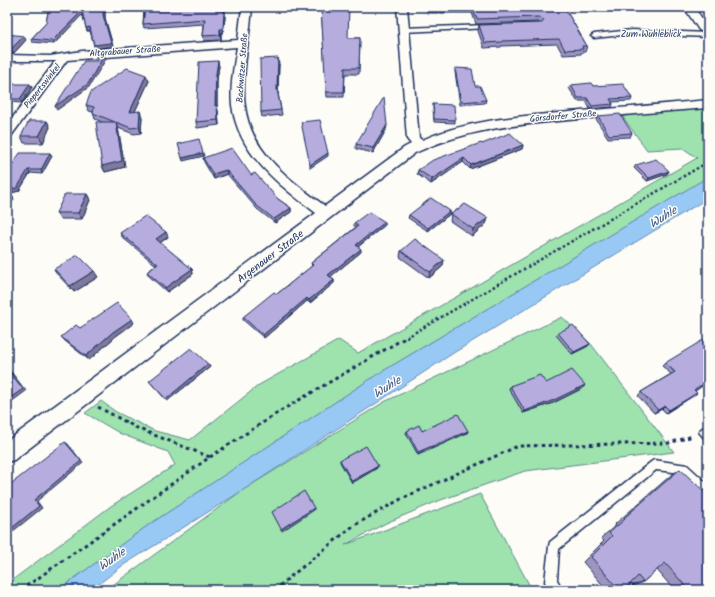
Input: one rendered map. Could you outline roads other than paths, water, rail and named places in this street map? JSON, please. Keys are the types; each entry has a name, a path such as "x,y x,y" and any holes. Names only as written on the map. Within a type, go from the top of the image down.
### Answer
{"street":[{"name":"Bachwitzer Straße","path":"247,7 242,43 238,104 242,123 252,145 264,163 282,180 326,214"},
{"path":"402,7 413,139 420,145"},
{"path":"689,7 698,21 708,31"},
{"name":"Altgrabauer Straße","path":"7,58 50,59 82,54 242,43"},
{"name":"Piepertswinkel","path":"7,133 62,58"},
{"name":"Görsdorfer Straße","path":"420,145 455,133 487,125 526,120 708,104"},
{"name":"Argenauer Straße","path":"7,453 410,150 420,145"}],"lane":[{"path":"403,30 492,27"},
{"name":"Zum Wuhleblick","path":"594,36 632,32 708,35"},
{"path":"556,590 551,582 554,546 654,465 684,468 708,491"}],"water":[{"name":"Wuhle","path":"708,177 708,198 455,352 240,492 122,566 91,590 58,590 147,526 378,374"}]}
